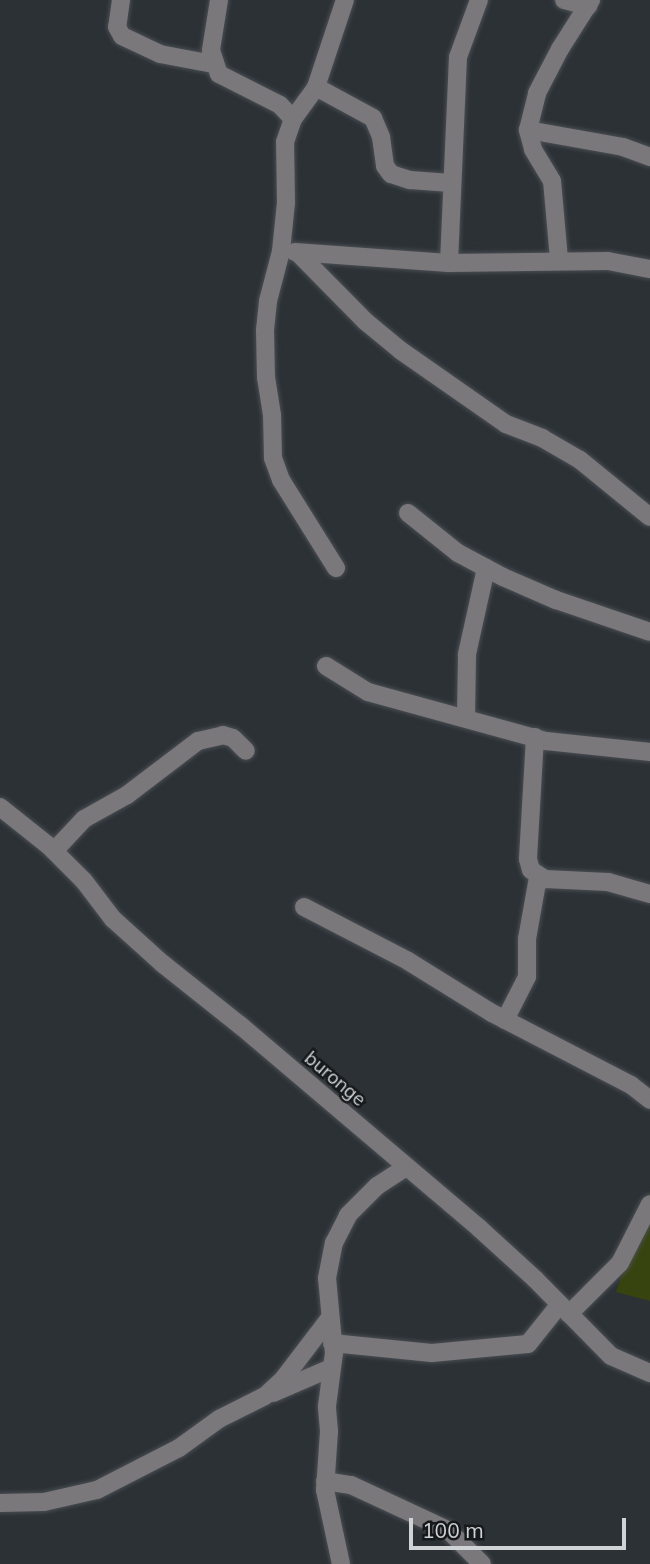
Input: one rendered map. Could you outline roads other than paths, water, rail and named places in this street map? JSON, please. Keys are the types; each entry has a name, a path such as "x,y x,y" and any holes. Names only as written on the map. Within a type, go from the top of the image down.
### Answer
{"street":[{"path":"121,0 117,27 122,36 160,54 213,64"},
{"path":"219,0 211,50 213,64 219,74 280,105 293,119"},
{"path":"335,568 281,480 273,458 265,330 270,291 290,252 283,156 288,128 316,87 345,0"},
{"path":"449,263 458,57 479,0"},
{"path":"559,259 552,181 533,149 528,130 537,93 589,3 564,0"},
{"path":"316,87 373,118 381,137 385,166 391,174 410,180 452,183"},
{"path":"528,130 623,147 650,157"},
{"path":"290,252 449,263 559,259 608,261 650,270"},
{"path":"290,252 400,350 506,424 542,438 580,460 650,517"},
{"path":"408,513 458,553 486,568 556,600 650,632"},
{"path":"466,718 467,654 486,568"},
{"path":"326,666 368,692 535,737 650,752"},
{"path":"54,851 84,819 127,795 198,741 223,735 233,738 246,751"},
{"path":"535,737 528,859 531,870 538,877 608,882 650,894"},
{"name":"buronge","path":"0,807 54,851 84,881 113,919 137,941 479,1228 611,1356 650,1373"},
{"path":"505,1020 527,977 527,939 538,877"},
{"path":"304,907 408,961 505,1020 631,1085 650,1100"},
{"path":"341,1564 329,1519 325,1481 332,1343 327,1278 334,1243 348,1215 377,1186 406,1167"},
{"path":"332,1343 432,1353 528,1344 564,1309 620,1263 650,1204"},
{"path":"265,1396 284,1378 329,1319"},
{"path":"0,1503 44,1502 97,1490 179,1448 219,1419 331,1368"},
{"path":"325,1481 351,1485 448,1531 482,1564"}]}
